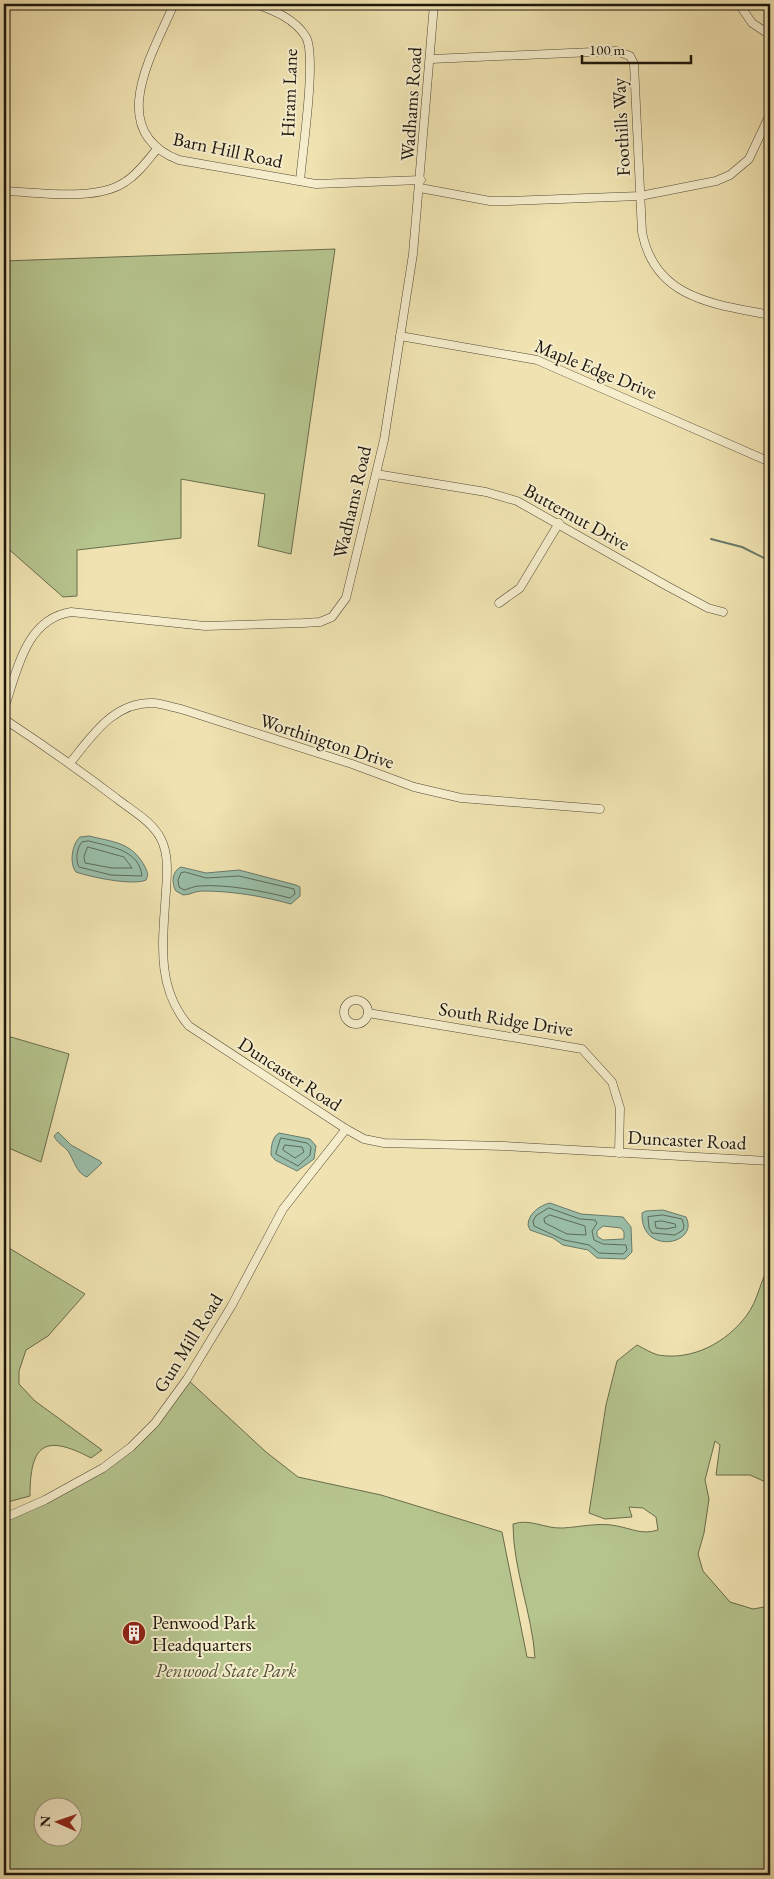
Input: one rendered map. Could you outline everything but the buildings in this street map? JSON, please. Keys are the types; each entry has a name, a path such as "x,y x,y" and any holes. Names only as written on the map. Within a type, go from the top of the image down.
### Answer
{"street":[{"name":"Barn Hill Road","path":"174,4 141,81 138,97 140,121 146,136 157,150 179,160 333,185 421,184 490,201 640,196 716,181 730,175 749,159 770,114"},
{"name":"Hiram Lane","path":"256,4 293,22 300,29 309,44 310,64 300,181"},
{"name":"Wadhams Road","path":"4,709 34,632 42,624 64,613 205,626 303,624 320,622 332,616 346,598 376,474 392,397 421,184 434,4"},
{"path":"739,4 752,23 770,35"},
{"name":"Foothills Way","path":"431,60 616,52 630,56 634,64 644,242 649,256 670,284 695,298 770,315"},
{"path":"4,191 80,193 109,190 134,175 157,150"},
{"name":"Maple Edge Drive","path":"400,336 537,360 770,462"},
{"name":"Butternut Drive","path":"376,474 505,497 559,523 708,608 722,612"},
{"path":"499,604 520,588 559,523"},
{"name":"Worthington Drive","path":"70,763 104,720 134,706 154,703 180,709 342,761 414,787 461,798 600,809"},
{"name":"Duncaster Road","path":"4,719 70,763 152,825 161,839 167,861 164,972 168,993 176,1012 189,1026 346,1129 364,1139 384,1143 504,1146 770,1161"},
{"name":"South Ridge Drive","path":"368,1013 582,1048 612,1082 620,1108 619,1153"},
{"name":"Gun Mill Road","path":"4,1518 45,1500 104,1468 131,1447 155,1423 187,1379 232,1305 284,1209 346,1129"}],"green space":[{"path":"335,249 291,554 258,546 265,494 181,479 181,538 77,550 77,596 63,597 4,545 4,261"},
{"path":"4,1035 69,1054 41,1162 4,1146"},
{"path":"4,1245 85,1294 48,1336 26,1350 19,1371 19,1384 35,1401 102,1450 91,1458 62,1446 43,1448 37,1455 33,1465 30,1496 4,1503"},
{"name":"Penwood State Park","path":"769,1266 770,1484 750,1475 716,1475 720,1445 715,1441 705,1480 709,1499 704,1533 698,1554 703,1571 730,1602 753,1609 770,1606 770,1875 4,1875 4,1518 45,1500 131,1447 187,1379 266,1452 298,1477 381,1495 502,1532 527,1657 535,1658 516,1558 513,1524 525,1522 563,1528 604,1524 642,1532 658,1530 656,1517 643,1508 629,1507 632,1517 605,1519 589,1513 606,1405 617,1361 637,1345 658,1355 671,1356 684,1355 708,1347 739,1325 754,1303"}],"water":[{"path":"89,836 127,847 139,857 144,865 147,874 146,880 140,882 122,881 76,872 72,859 75,844 80,837"},
{"path":"181,867 206,873 239,870 296,885 300,887 300,896 291,904 258,896 224,892 199,891 183,895 176,891 173,881 174,874"},
{"path":"58,1132 71,1145 102,1163 87,1177 81,1173 68,1151 55,1138 54,1136"},
{"path":"279,1133 310,1139 316,1146 314,1159 297,1171 275,1160 271,1155 272,1146 273,1140"},
{"path":"550,1203 581,1214 623,1217 631,1227 632,1252 625,1259 597,1258 588,1250 563,1245 553,1238 530,1230 528,1225 530,1217 535,1211","holes":["603,1226 621,1228 624,1232 624,1239 603,1240 597,1236 597,1231"]},
{"path":"663,1210 686,1217 688,1227 685,1234 678,1239 669,1242 659,1241 650,1236 644,1227 642,1213"}],"waterway":[{"path":"711,539 742,547 770,561"}],"place":[{"name":"Penwood Park Headquarters","path":"134,1633"}]}
